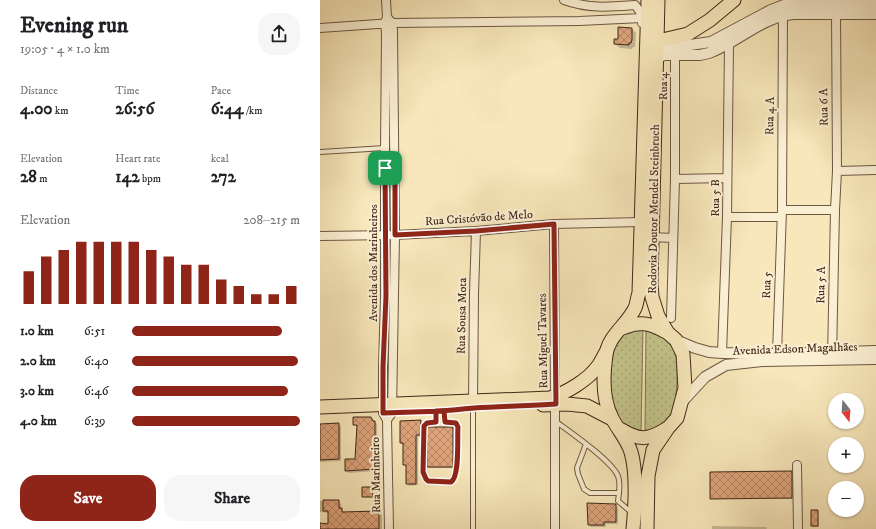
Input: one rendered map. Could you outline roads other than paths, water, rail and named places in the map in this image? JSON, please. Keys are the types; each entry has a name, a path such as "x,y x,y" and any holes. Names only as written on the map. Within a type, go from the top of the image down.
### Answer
{"main road":[{"name":"Rodovia Doutor Mendel Steinbruch","path":"647,529 648,476 653,450 677,418 685,388 683,354 658,316 652,296 652,59 648,0"},
{"name":"Rodovia Doutor Mendel Steinbruch","path":"633,529 635,492 632,454 606,403 604,389 606,352 613,336 635,308 639,294 640,222 652,59 658,43 658,0"},
{"path":"658,43 688,34 710,20 734,0"},
{"path":"620,329 630,324 645,323 656,326 672,337"},
{"path":"555,400 597,368 606,352"},
{"path":"320,415 543,399 587,406 635,437 642,438 654,436 668,428"},
{"path":"320,407 388,411 440,411 474,405"}],"street":[{"name":"Avenida dos Marinheiros","path":"386,0 395,168 393,367 388,411"},
{"path":"564,0 581,5 598,7 634,4 642,16 642,54 652,59 711,42 780,6 790,5 876,14"},
{"path":"658,43 664,48 676,51 706,54 769,21 784,15 876,4"},
{"name":"Rua 6 A","path":"835,210 837,171 836,9"},
{"name":"Rua 4 A","path":"781,214 784,15"},
{"path":"320,28 388,21 579,21 642,16"},
{"name":"Avenida dos Marinheiros","path":"388,21 386,33 385,148 386,296 383,367 388,411"},
{"name":"Rua 5 B","path":"722,353 727,217 729,43"},
{"name":"Rua 4","path":"671,318 672,238 675,179 676,51"},
{"path":"385,168 395,168"},
{"path":"837,171 876,170"},
{"path":"675,179 727,178"},
{"path":"727,217 835,210"},
{"name":"Rua 5 A","path":"832,356 835,210"},
{"name":"Rua 5","path":"777,354 781,214"},
{"name":"Rua Cristóvão de Melo","path":"320,236 395,235 476,231 554,224 640,222"},
{"name":"Rua Miguel Tavares","path":"554,224 555,529"},
{"name":"Rua Sousa Mota","path":"474,405 474,294 476,231"},
{"path":"653,237 672,238"},
{"path":"386,296 394,295"},
{"name":"Avenida Edson Magalhães","path":"672,337 695,348 709,352 876,359"},
{"name":"Avenida Edson Magalhães","path":"682,402 705,377 726,365 876,351"},
{"path":"383,367 393,367"},
{"name":"Rua Marinheiro","path":"388,411 389,529"},
{"path":"798,465 798,529"}],"lane":[{"path":"320,152 385,148"},
{"path":"473,529 474,405"},
{"path":"440,411 445,422 457,424 457,471 455,479 451,482 428,481 423,472 424,426 427,423 436,422 440,411"},
{"path":"555,421 586,444 613,469 618,476 619,482 618,501 634,515"},
{"path":"586,444 577,468 584,489 590,493 619,494"}]}
